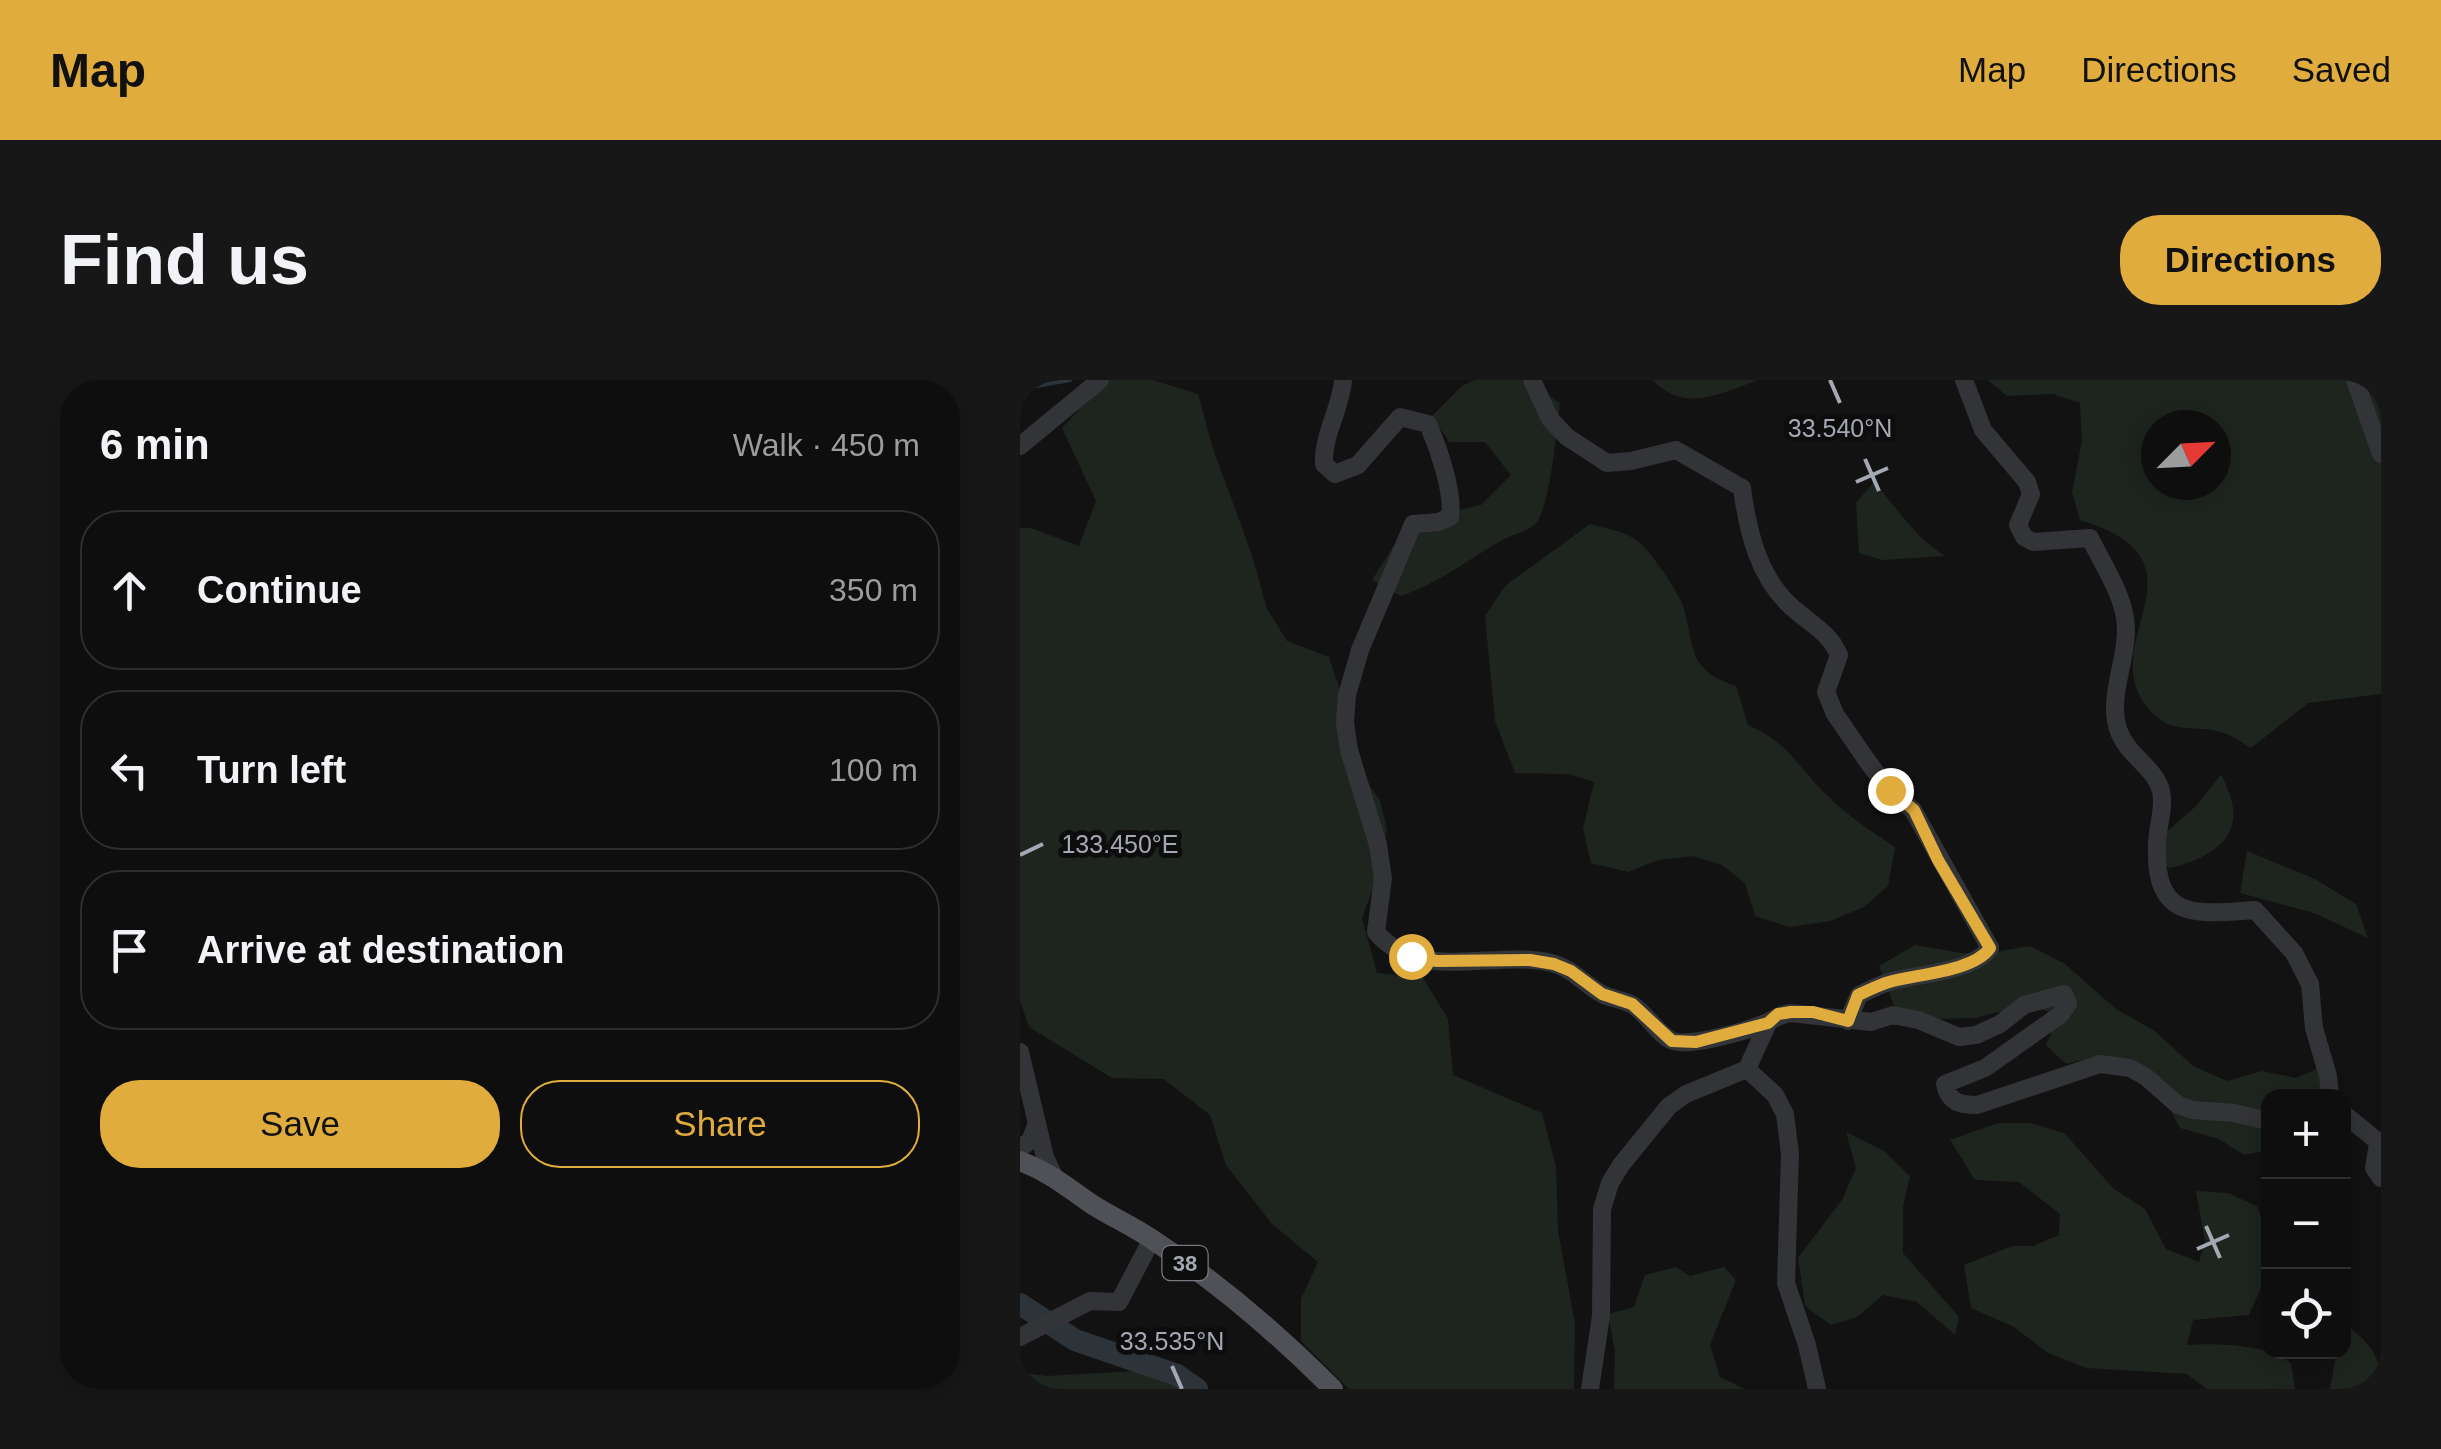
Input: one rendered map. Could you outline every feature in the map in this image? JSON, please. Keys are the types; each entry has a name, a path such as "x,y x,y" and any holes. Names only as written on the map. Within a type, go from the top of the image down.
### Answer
{"main road":[{"name":"38","path":"1020,1161 1053,1174 1221,1288 1283,1339 1333,1389"}],"street":[{"path":"1020,446 1100,380"},
{"path":"1344,380 1324,464 1335,474 1358,465 1400,417 1419,421 1428,424 1438,447 1452,506 1450,517 1439,522 1412,524 1360,650 1347,695 1345,723 1349,750 1378,844 1383,878 1376,932 1384,942 1424,959 1530,960 1554,964 1571,971 1602,994 1632,1004 1672,1041 1696,1042 1768,1023"},
{"path":"1532,380 1550,419 1567,436 1607,463 1676,450 1742,488 1751,540 1765,574 1791,608 1832,640 1840,655 1826,692 1835,714 1890,790 1914,810 1938,860 1990,948 1985,956 1964,966 1884,983 1858,995 1848,1021"},
{"path":"1964,380 1983,430 2027,482 2031,494 2018,525 2024,537 2032,542 2090,538 2124,608 2126,632 2115,703 2117,726 2128,751 2154,776 2162,792 2156,845 2163,888 2173,902 2190,913 2254,910 2294,953 2310,984 2314,1028 2329,1089"},
{"path":"2355,380 2381,454"},
{"path":"1590,1389 1601,1316 1602,1209 1610,1184 1620,1165 1669,1106 1686,1094 1747,1069 1768,1023 1778,1014 1813,1012 1870,1022 1894,1015 1959,1037 1976,1036 2024,1005 2064,994 2068,1004 2060,1014 1985,1068 1944,1084 1946,1094 1956,1103 1977,1105 2100,1064 2130,1068 2178,1105 2261,1119"},
{"path":"1020,1052 1045,1157 1053,1174"},
{"path":"1747,1069 1775,1095 1784,1114 1790,1154 1786,1283 1818,1389"},
{"path":"2351,1120 2380,1144 2374,1168 2381,1178"},
{"path":"1020,1148 1030,1140 1037,1123"},
{"path":"1028,1332 1090,1301 1119,1302 1152,1240"}],"shaded area":[{"path":"1107,380 1153,380 1198,394 1267,609 1287,641 1329,657 1342,696 1355,767 1380,800 1387,830 1378,874 1362,918 1377,973 1423,978 1448,1019 1453,1075 1542,1113 1556,1167 1558,1231 1575,1323 1574,1389 1349,1389 1301,1341 1301,1299 1318,1262 1271,1223 1226,1165 1210,1115 1164,1079 1112,1078 1029,1027 1020,1001 1020,528 1031,528 1079,546 1096,501 1062,428"},
{"path":"1475,380 1521,380 1560,403 1541,515 1529,528 1401,596 1372,580 1398,539 1435,515 1481,505 1511,475 1485,442 1449,442 1432,416 1463,385"},
{"path":"1653,380 1758,380 1717,395 1690,398 1677,396"},
{"path":"1988,380 2381,380 2381,694 2308,703 2251,748 2224,733 2175,726 2156,717 2135,681 2133,655 2147,580 2141,558 2120,537 2080,520 2072,492 2082,441 2080,403 2053,394 2007,396"},
{"path":"1874,482 1916,532 1945,556 1882,560 1859,553 1856,503"},
{"path":"1590,524 1624,534 1641,544 1681,602 1696,657 1709,673 1736,686 1748,725 1774,740 1838,806 1895,847 1888,886 1864,907 1830,921 1789,927 1755,916 1745,883 1722,865 1692,856 1658,860 1628,872 1591,863 1583,829 1594,782 1568,774 1515,773 1495,721 1485,616 1505,586"},
{"path":"2221,775 2233,810 2227,837 2205,856 2189,862 2170,868 2156,860 2163,835 2195,807"},
{"path":"2247,851 2315,879 2356,904 2368,938 2314,913 2240,893"},
{"path":"1915,945 1961,953 2030,946 2065,964 2116,1009 2155,1031 2193,1066 2227,1081 2262,1071 2296,1078 2321,1067 2326,1089 2261,1089 2261,1151 2244,1155 2219,1139 2180,1128 2159,1091 2137,1067 2108,1058 2066,1064 2046,1045 2059,1015 2026,1005 1975,1018 1933,1019 1895,1009 1879,966"},
{"path":"1998,1123 2030,1123 2064,1133 2114,1189 2145,1209 2166,1249 2199,1262 2205,1241 2196,1191 2228,1193 2257,1206 2261,1217 2261,1286 2249,1315 2193,1320 2187,1345 2241,1346 2261,1350 2261,1359 2284,1359 2291,1363 2295,1389 2207,1389 2187,1374 2087,1368 2048,1353 2014,1327 1971,1308 1964,1265 2012,1246 2033,1246 2059,1235 2060,1214 2019,1182 1975,1180 1950,1140"},
{"path":"1846,1132 1884,1151 1910,1176 1903,1207 1903,1253 1959,1317 1955,1335 1917,1302 1883,1295 1857,1317 1831,1325 1805,1306 1798,1258 1842,1200 1856,1168"},
{"path":"1676,1267 1690,1276 1724,1267 1736,1280 1710,1345 1720,1377 1745,1389 1614,1389 1615,1352 1608,1314 1634,1307 1645,1275"},
{"path":"2351,1328 2373,1352 2381,1389 2330,1389 2336,1359 2351,1359"},
{"path":"1157,1370 1190,1389 1020,1389 1020,1372 1046,1376"}],"waterway":[{"path":"1020,389 1070,380"},
{"path":"1020,1304 1075,1340 1177,1375 1197,1389"}],"route":[{"path":"1411,956 1437,961 1530,960 1554,964 1571,971 1602,994 1632,1004 1672,1041 1696,1042 1768,1023 1778,1014 1791,1012 1813,1012 1848,1021 1858,995 1884,983 1964,966 1985,956 1990,948 1938,860 1914,810 1890,790"}]}
